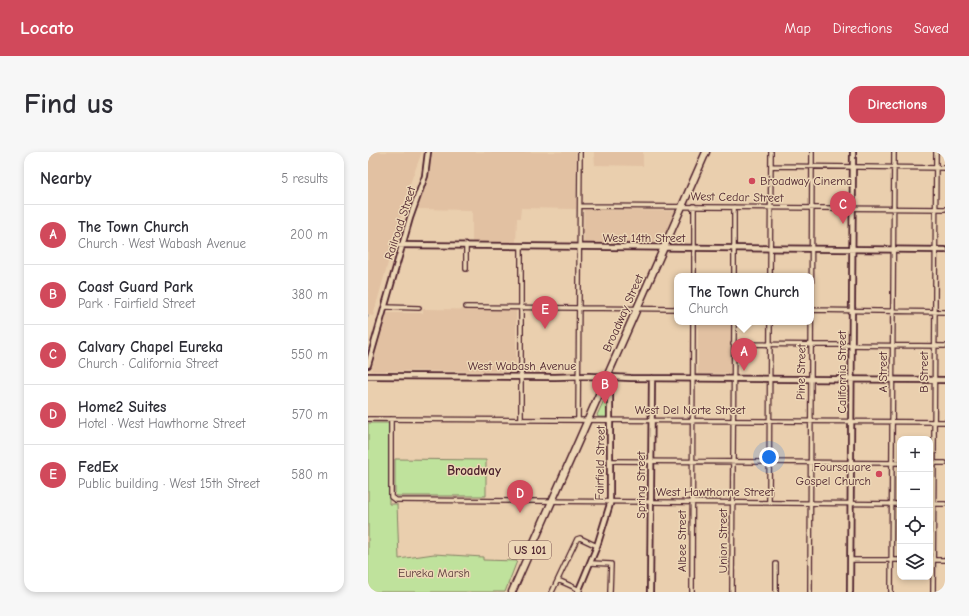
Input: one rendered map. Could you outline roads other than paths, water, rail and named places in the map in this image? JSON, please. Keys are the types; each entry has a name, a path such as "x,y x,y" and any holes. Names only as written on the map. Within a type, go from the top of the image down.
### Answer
{"highway":[{"name":"Broadway Street","path":"512,592 706,152"}],"street":[{"path":"578,419 580,152"},
{"path":"770,273 771,152"},
{"name":"Pine Street","path":"811,273 812,152"},
{"name":"California Street","path":"850,592 853,152"},
{"name":"A Street","path":"891,592 894,152"},
{"name":"B Street","path":"933,442 936,152"},
{"name":"Railroad Street","path":"368,366 402,246 425,176 428,153"},
{"path":"771,166 945,168"},
{"name":"West Cedar Street","path":"580,206 945,209"},
{"path":"694,206 694,273"},
{"path":"734,207 734,273"},
{"name":"West 14th Street","path":"395,246 945,250"},
{"path":"466,246 466,270"},
{"path":"521,247 521,419"},
{"path":"384,307 419,308"},
{"path":"466,307 674,309"},
{"path":"814,310 945,312"},
{"name":"Albee Street","path":"692,592 693,325"},
{"name":"Union Street","path":"732,592 734,325"},
{"path":"769,503 770,325"},
{"name":"Pine Street","path":"810,592 811,325"},
{"path":"733,344 945,346"},
{"name":"West Wabash Avenue","path":"368,376 589,376 734,379 945,380"},
{"name":"Fairfield Street","path":"579,591 597,546 610,502 610,390 608,377"},
{"name":"Spring Street","path":"650,592 652,378"},
{"name":"West Del Norte Street","path":"368,419 945,422"},
{"name":"West Hawthorne Street","path":"391,419 391,497 393,499 897,504"},
{"path":"610,461 897,463"},
{"path":"933,463 945,463"},
{"path":"933,504 945,504"},
{"name":"B Street","path":"931,544 932,508"},
{"path":"552,592 577,539 580,538 597,546"},
{"path":"850,560 897,560"},
{"path":"933,560 945,560"},
{"path":"591,563 611,564 610,592"},
{"path":"776,564 776,592"},
{"path":"558,580 579,591"},
{"name":"B Street","path":"932,580 933,592"}],"place":[{"name":"Broadway Cinema","path":"752,181"},
{"name":"Calvary Chapel Eureka","path":"843,224"},
{"name":"FedEx","path":"545,329"},
{"name":"The Town Church","path":"744,371"},
{"name":"Coast Guard Park","path":"605,404"},
{"name":"Foursquare Gospel Church","path":"879,474"},
{"name":"Home2 Suites","path":"520,513"}],"district":[{"name":"Broadway","path":"474,470"}],"park label":[{"name":"Eureka Marsh","path":"434,573"}]}
